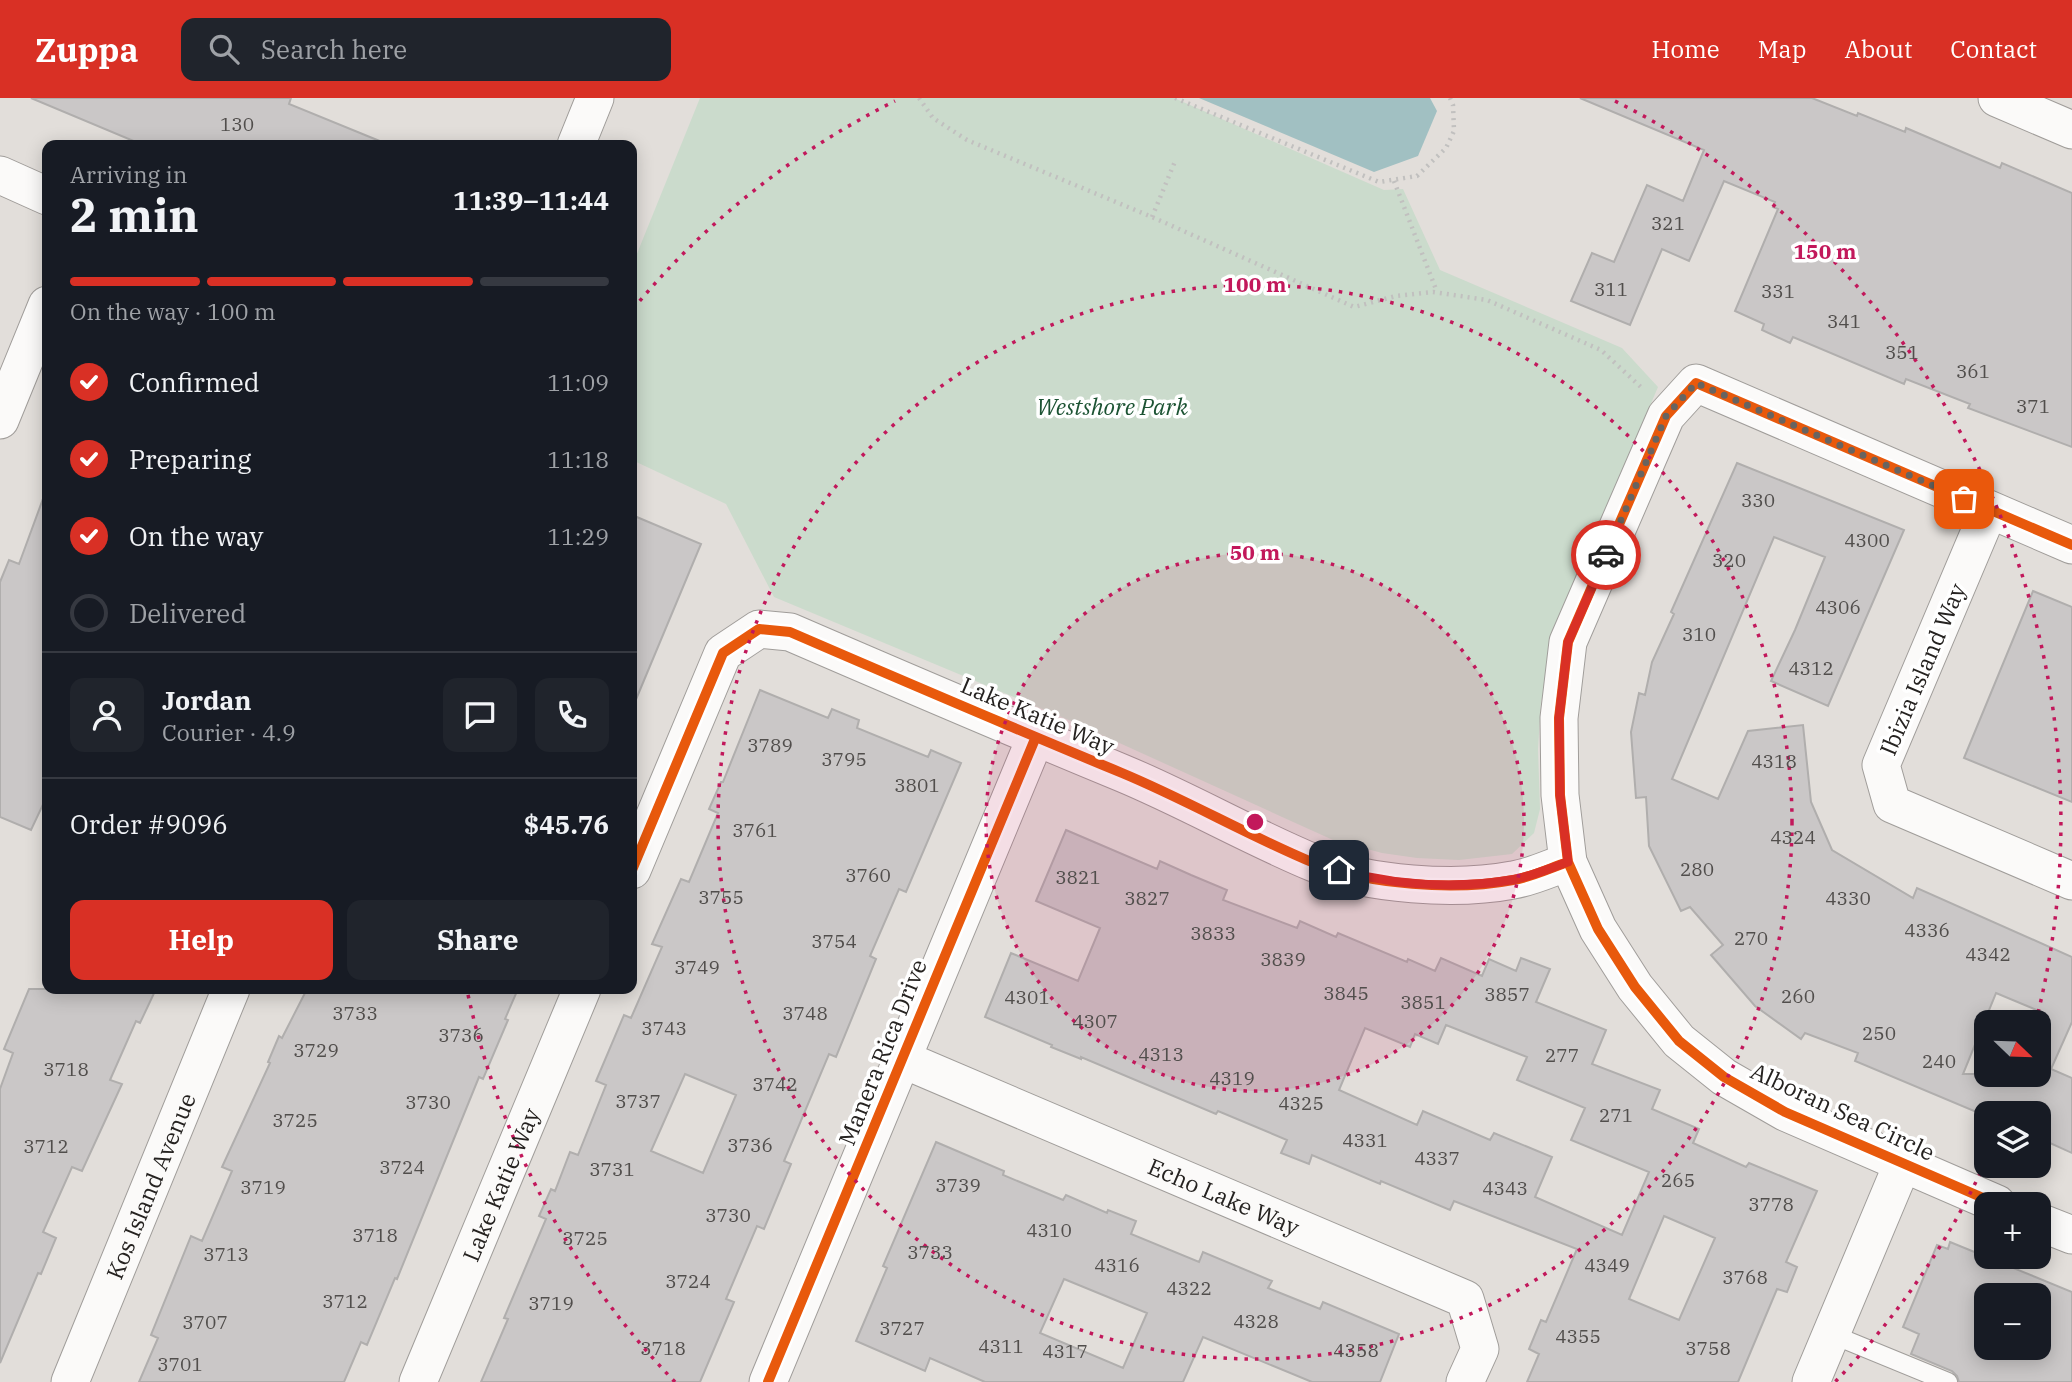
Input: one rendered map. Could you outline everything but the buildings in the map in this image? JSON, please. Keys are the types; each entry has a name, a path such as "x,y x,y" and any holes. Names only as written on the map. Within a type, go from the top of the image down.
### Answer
{"street":[{"path":"578,140 595,98"},
{"path":"1997,98 2072,130"},
{"path":"0,175 42,194"},
{"path":"0,420 42,317"},
{"name":"Alboran Sea Circle","path":"1974,1195 1785,1112 1724,1077 1679,1041 1635,987 1598,929 1568,862 1560,795 1559,718 1568,642 1666,416 1696,383 2072,545"},
{"name":"Ibizia Island Way","path":"1989,510 1881,765 1892,804 2072,881"},
{"name":"Lake Katie Way","path":"637,858 723,653 758,629 790,632 1035,739 1124,774 1316,864 1361,876 1423,885 1514,880 1568,862"},
{"name":"Manera Rica Drive","path":"778,1379 902,1059 1035,739"},
{"name":"Kos Island Avenue","path":"70,1382 229,994"},
{"name":"Lake Katie Way","path":"418,1382 580,994"},
{"name":"Echo Lake Way","path":"902,1059 1465,1298 1480,1349 1465,1382"},
{"path":"1811,1382 1902,1165"},
{"path":"2051,1227 2072,1235"}],"lane":[{"path":"1831,1334 1948,1382"}],"path":[{"path":"919,98 933,118 967,140 1152,217 1354,307 1396,296 1437,292 1487,300 1601,350 1645,392"},
{"path":"1175,98 1380,183 1417,176 1446,148 1454,131 1450,98"},
{"path":"1152,217 1176,159"},
{"path":"1394,181 1437,292"}],"green space":[{"name":"Westshore Park","path":"700,98 1174,98 1384,190 1403,189 1440,270 1622,348 1658,387 1560,623 1541,702 1538,749 1540,809 1534,833 1512,854 1459,860 1382,853 1333,840 1071,721 774,597 726,504 637,462 637,254"}],"water":[{"path":"1199,98 1430,98 1437,111 1418,156 1374,172"}],"cycle path":[{"path":"1974,1194 1785,1112 1724,1077 1679,1041 1635,987 1598,929 1568,862 1560,795 1559,718 1568,642 1666,416 1696,383 2072,545"},
{"path":"637,858 723,653 759,629 790,632 1146,784 1314,863 1336,870 1386,881 1465,885 1520,879 1568,862"},
{"path":"768,1382 1035,739"}],"way so far":[{"path":"1606,555 1666,416 1696,383 1964,499"}],"route":[{"path":"1339,870 1423,885 1475,884 1514,880 1568,862 1560,795 1559,718 1568,642 1606,555"}]}
